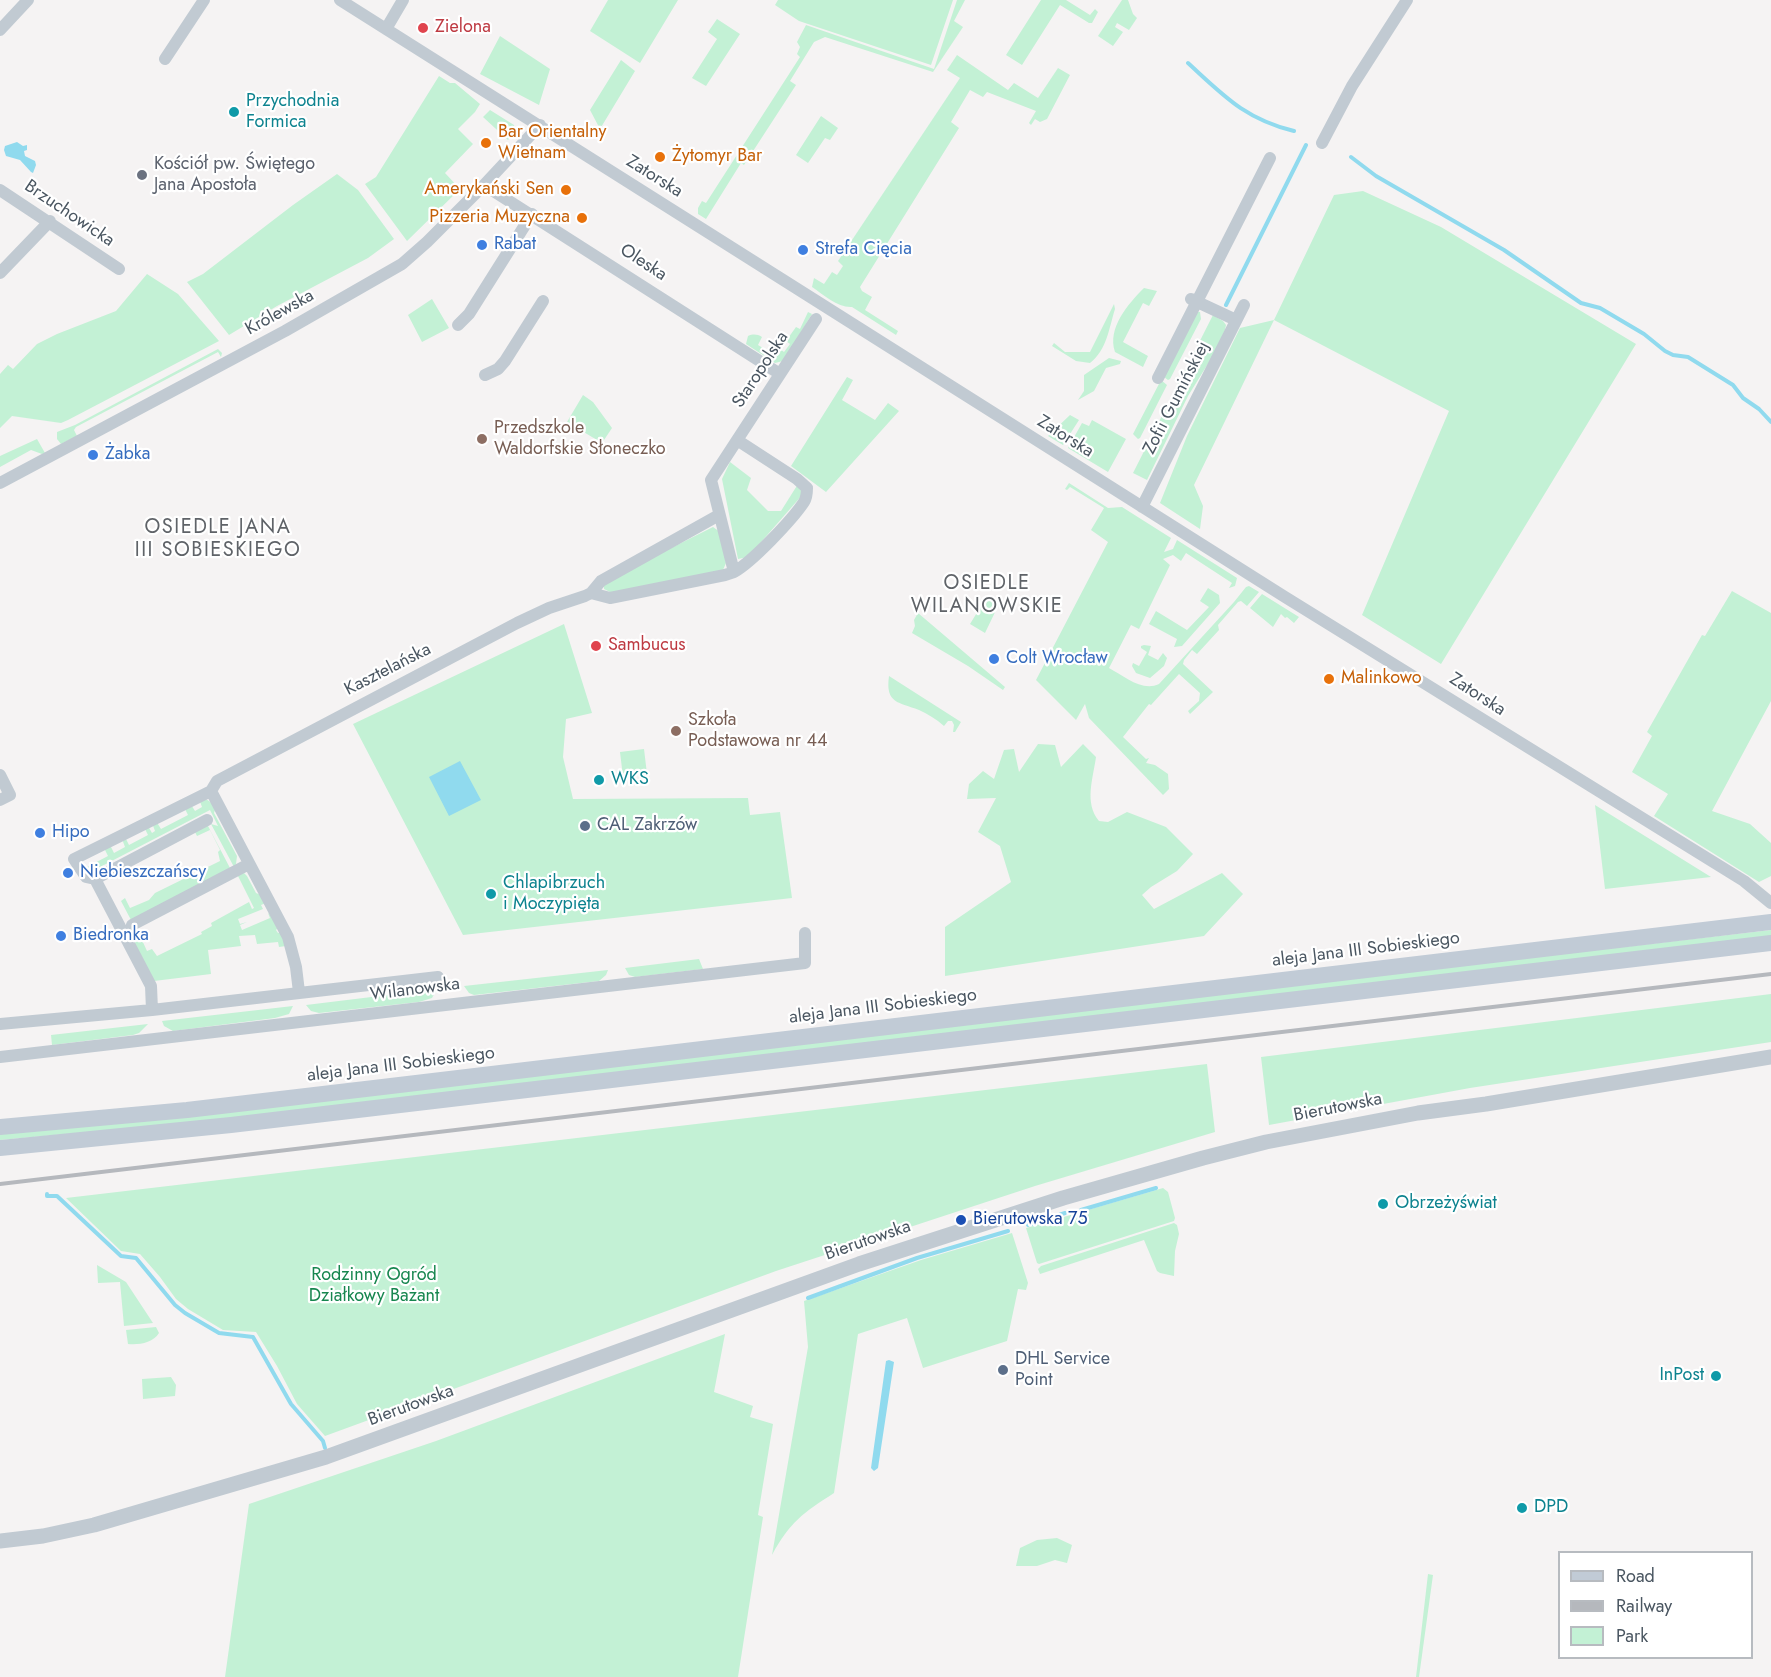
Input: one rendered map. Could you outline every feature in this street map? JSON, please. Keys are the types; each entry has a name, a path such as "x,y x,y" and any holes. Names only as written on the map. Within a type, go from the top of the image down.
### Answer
{"main road":[{"name":"aleja Jana III Sobieskiego","path":"0,1127 187,1110 1771,922"},
{"path":"0,1148 255,1122 1771,943"}],"street":[{"path":"0,30 28,0"},
{"path":"165,59 204,0"},
{"name":"Zatorska","path":"340,0 1142,507 1744,881 1771,903"},
{"path":"386,29 403,0"},
{"path":"1322,143 1352,86 1407,0"},
{"name":"Królewska","path":"0,483 285,332 402,264 484,185 540,125"},
{"path":"1158,378 1194,300 1270,158"},
{"name":"Oleska","path":"484,185 780,374"},
{"name":"Brzuchowicka","path":"0,190 50,221 119,269"},
{"path":"458,325 469,314 531,214"},
{"path":"0,273 50,221"},
{"path":"1194,300 1236,321"},
{"path":"485,375 498,369 505,361 543,301"},
{"name":"Zofii Gumińskiej","path":"1142,507 1244,305"},
{"name":"Staropolska","path":"719,514 711,480 816,320"},
{"path":"719,514 734,572 751,559 786,522 807,495 807,488 803,484 737,441"},
{"name":"Kasztelańska","path":"95,879 86,877 74,859 211,791 217,781 242,767 517,622 591,593 600,581 719,514"},
{"name":"Kasztelańska","path":"591,593 610,598 734,572"},
{"path":"0,775 10,795 0,800"},
{"path":"211,791 288,937 296,967 299,992"},
{"path":"152,1010 151,986 95,879 207,820"},
{"path":"132,925 249,864"},
{"name":"Wilanowska","path":"0,1057 805,963 805,933"},
{"path":"0,1024 152,1010 438,977"},
{"name":"Bierutowska","path":"0,1541 36,1537 94,1525 326,1457 860,1264 1063,1198 1203,1158 1266,1142 1418,1113 1771,1058"}],"green space":[{"path":"608,0 678,0 640,63 590,31"},
{"path":"778,0 953,0 931,65 799,21 775,5"},
{"path":"957,0 965,0 954,21 963,27 933,72 825,37 814,42 790,81 796,85 744,165 741,163 706,219 698,214 702,201 706,203 800,57 797,54 800,47 797,42 806,25 934,69"},
{"path":"1041,0 1066,0 1090,15 1095,9 1098,12 1092,23 1089,23 1060,5 1022,65 1006,55"},
{"path":"1122,0 1128,0 1137,18 1129,30 1117,23 1115,27 1123,32 1113,46 1098,36"},
{"path":"717,19 740,34 706,86 692,78 717,39 708,32"},
{"path":"500,36 550,69 539,105 480,74"},
{"path":"957,55 1008,90 1014,83 1038,98 1058,68 1070,75 1047,119 1040,122 1035,119 1031,125 1029,123 1036,111 987,92 983,97 970,90 951,122 959,128 860,287 872,297 865,310 898,331 896,335 852,307 836,303 812,287 814,278 824,284 832,272 837,275 843,266 838,261 960,78 947,70"},
{"path":"621,60 635,71 600,129 590,110"},
{"path":"439,76 450,83 455,83 480,104 458,129 473,144 445,173 460,189 407,241 365,184 376,177"},
{"path":"490,110 514,125 515,132 508,140 483,117"},
{"path":"821,116 838,128 830,140 825,138 808,163 796,155"},
{"path":"337,174 358,190 394,239 368,258 277,306 229,335 187,282 203,274"},
{"path":"1363,191 1441,227 1636,344 1441,664 1362,615 1449,411 1274,320 1334,195"},
{"path":"147,274 178,294 219,341 61,423 12,416 0,428 0,374 8,365 13,369 37,344 57,334 116,311"},
{"path":"1144,288 1157,291 1149,306 1143,303 1123,342 1148,356 1143,367 1115,352 1113,343 1116,325"},
{"path":"432,299 449,328 422,342 408,315"},
{"path":"1114,304 1115,309 1104,345 1090,363 1076,361 1052,346 1054,343 1065,352 1090,352"},
{"path":"808,312 812,314 783,361 775,363 746,344 748,336 757,335 762,337 758,345 776,356 780,349 784,352 790,344 786,341 796,327 800,329"},
{"path":"1197,312 1200,312 1201,319 1168,380 1164,377"},
{"path":"1213,315 1223,321 1226,325 1225,330 1214,354 1188,396 1147,480 1133,473"},
{"path":"1274,320 1194,485 1203,506 1200,529 1160,503 1187,436 1240,328"},
{"path":"218,349 222,353 221,357 218,352 76,427 74,430 77,436 61,444 57,439 57,432 75,425"},
{"path":"1109,358 1121,361 1120,364 1106,368 1094,391 1078,400 1084,391 1084,375"},
{"path":"847,377 853,380 842,400 875,420 888,403 899,411 826,492 791,466"},
{"path":"1161,380 1167,385 1138,439 1133,434"},
{"path":"583,395 593,402 612,428 602,443 567,422"},
{"path":"1070,415 1079,420 1063,445 1048,436"},
{"path":"1092,420 1126,439 1108,472 1068,448 1082,423 1089,426"},
{"path":"37,439 45,453 31,450 0,467 0,456"},
{"path":"730,462 751,478 747,490 768,511 781,511 798,484 804,493 748,557 738,559 722,479"},
{"path":"1069,483 1108,508 1122,507 1171,538 1164,552 1173,549 1177,540 1237,578 1235,586 1229,588 1232,583 1186,553 1181,561 1173,555 1163,559 1170,565 1139,629 1131,625 1109,668 1127,679 1146,686 1159,684 1246,587 1249,586 1259,592 1247,606 1241,601 1238,602 1218,625 1219,630 1197,654 1192,650 1184,660 1183,664 1213,692 1190,714 1188,711 1199,701 1200,693 1179,674 1151,705 1149,704 1123,737 1146,759 1149,758 1146,763 1155,765 1168,774 1169,789 1163,795 1089,718 1085,704 1076,720 1036,680 1108,542 1091,530 1104,508 1070,487 1065,489"},
{"path":"713,527 720,532 726,563 723,570 612,593 604,589 604,585"},
{"path":"1208,588 1219,595 1220,603 1182,646 1174,647 1177,639 1149,624 1156,611 1187,630 1209,607 1200,601"},
{"path":"1732,591 1771,613 1771,701 1712,811 1750,824 1771,843 1771,876 1759,882 1654,816 1668,794 1632,772 1652,736 1647,732 1702,635 1705,636"},
{"path":"1262,594 1299,617 1294,623 1281,614 1273,627 1250,608"},
{"path":"986,598 998,606 985,633 970,624"},
{"path":"918,613 1005,687 1003,690 912,633 915,626 914,620"},
{"path":"564,624 592,713 566,719 563,757 573,799 748,798 750,815 780,812 792,898 463,935 353,724"},
{"path":"1144,645 1151,646 1148,655 1158,660 1163,653 1167,658 1164,666 1150,678 1136,673 1132,666 1133,663 1139,666 1147,652 1141,648"},
{"path":"889,676 961,722 955,732 953,732 952,721 948,721 944,726 926,713 891,697 888,685"},
{"path":"1038,744 1055,745 1061,767 1083,744 1096,757 1091,799 1094,814 1099,821 1108,822 1127,812 1166,827 1193,854 1177,871 1142,895 1154,909 1222,873 1243,894 1204,936 945,976 945,927 1011,882 1000,846 978,832 996,798 967,799 969,784 983,771 994,779 1004,750 1014,749 1019,772"},
{"path":"644,749 647,774 623,777 620,752"},
{"path":"199,799 207,800 214,807 214,813 237,856 234,867 211,824 218,826 210,810 102,866 104,871 91,876 85,868 108,856 104,848 110,845 114,853 125,847 122,839 125,837 129,845 148,835 144,827 148,826 152,833 155,831 152,823 156,821 161,829 188,815 184,807 190,803 195,811 202,807"},
{"path":"1595,805 1711,877 1605,889"},
{"path":"207,824 230,868 131,920 121,901 125,898 130,908 220,861 218,852 220,850 210,830 197,836 195,832"},
{"path":"244,873 256,893 261,895 266,903 261,905 263,909 238,919 240,924 247,922 240,925 242,930 270,918 268,913 278,928 276,930 278,933 281,932 286,946 279,947 278,942 257,944 255,935 239,936 241,946 208,950 211,974 154,981 130,938 132,931 136,927 147,951 152,949 157,956 202,934 201,932 212,926 211,923 249,902 252,909 254,908 237,874"},
{"path":"1771,930 1771,936 199,1122 0,1140 0,1133"},
{"path":"699,959 703,969 635,977 629,975 625,968"},
{"path":"608,970 599,981 474,995 469,993 464,986"},
{"path":"437,989 432,998 419,1002 319,1013 311,1011 306,1005"},
{"path":"1771,994 1771,1042 1470,1088 1269,1125 1261,1057"},
{"path":"293,1006 289,1014 275,1018 173,1031 164,1026 162,1021"},
{"path":"148,1024 139,1033 133,1035 52,1045 51,1035"},
{"name":"Rodzinny Ogród Działkowy Bażant","path":"1207,1064 1215,1132 1035,1186 776,1271 325,1436 297,1404 256,1332 223,1330 188,1309 176,1299 140,1254 121,1251 66,1198"},
{"path":"1163,1188 1168,1192 1174,1221 1037,1263 1026,1228"},
{"path":"1174,1223 1177,1225 1179,1234 1175,1251 1174,1276 1157,1271 1144,1240 1040,1274 1038,1269 1041,1266"},
{"path":"1012,1233 1028,1283 1026,1290 1018,1289 1007,1341 923,1368 907,1318 858,1334 834,1493 814,1506 791,1526 772,1555 808,1347 804,1301 921,1260"},
{"path":"97,1265 126,1282 153,1323 124,1326 120,1282 98,1283"},
{"path":"156,1327 159,1333 153,1339 141,1344 128,1344 126,1330"},
{"path":"725,1334 714,1392 753,1406 750,1417 773,1424 758,1515 763,1517 738,1677 225,1677 249,1504 436,1441"},
{"path":"171,1377 176,1385 175,1396 143,1399 142,1379"},
{"path":"1057,1538 1072,1545 1067,1563 1055,1560 1037,1566 1016,1566 1020,1548 1037,1540"},
{"path":"1428,1574 1433,1575 1419,1677 1416,1677"}],"water":[{"path":"17,142 23,146 27,145 27,150 24,151 25,156 35,161 36,165 33,173 20,160 6,156 5,146"},
{"path":"460,761 481,800 449,816 429,777"},
{"path":"886,1361 894,1362 878,1468 874,1471 871,1468"}],"waterway":[{"path":"1188,63 1224,96 1248,113 1294,131"},
{"path":"1226,305 1306,145"},
{"path":"1351,157 1376,176 1504,250 1581,303 1600,308 1644,334 1665,351 1673,355 1688,357 1733,385 1743,398 1759,409 1771,422"},
{"path":"1081,1210 1156,1188"},
{"path":"47,1194 47,1196 57,1196 121,1256 136,1258 175,1305 185,1313 219,1333 253,1337 291,1404 323,1441 325,1448"},
{"path":"1028,1225 1065,1213"},
{"path":"808,1298 917,1258 1008,1231"}],"railway":[{"path":"0,1184 1771,974"}],"place":[{"name":"Zielona","path":"423,28"},
{"name":"Przychodnia Formica","path":"234,112"},
{"name":"Bar Orientalny Wietnam","path":"486,143"},
{"name":"Żytomyr Bar","path":"660,157"},
{"name":"Kościół pw. Świętego Jana Apostoła","path":"142,175"},
{"name":"Amerykański Sen","path":"566,190"},
{"name":"Pizzeria Muzyczna","path":"582,218"},
{"name":"Rabat","path":"482,245"},
{"name":"Strefa Cięcia","path":"803,250"},
{"name":"Przedszkole Waldorfskie Słoneczko","path":"482,439"},
{"name":"Żabka","path":"93,455"},
{"name":"Sambucus","path":"596,646"},
{"name":"Colt Wrocław","path":"994,659"},
{"name":"Malinkowo","path":"1329,679"},
{"name":"Szkoła Podstawowa nr 44","path":"676,731"},
{"name":"WKS","path":"599,780"},
{"name":"CAL Zakrzów","path":"585,826"},
{"name":"Hipo","path":"40,833"},
{"name":"Niebieszczańscy","path":"68,873"},
{"name":"Chlapibrzuch i Moczypięta","path":"491,894"},
{"name":"Biedronka","path":"61,936"},
{"name":"Obrzeżyświat","path":"1383,1204"},
{"name":"Bierutowska 75","path":"961,1220"},
{"name":"DHL Service Point","path":"1003,1370"},
{"name":"InPost","path":"1716,1376"},
{"name":"DPD","path":"1522,1508"}],"district":[{"name":"OSIEDLE JANA III SOBIESKIEGO","path":"218,540"},
{"name":"OSIEDLE WILANOWSKIE","path":"987,596"}]}
